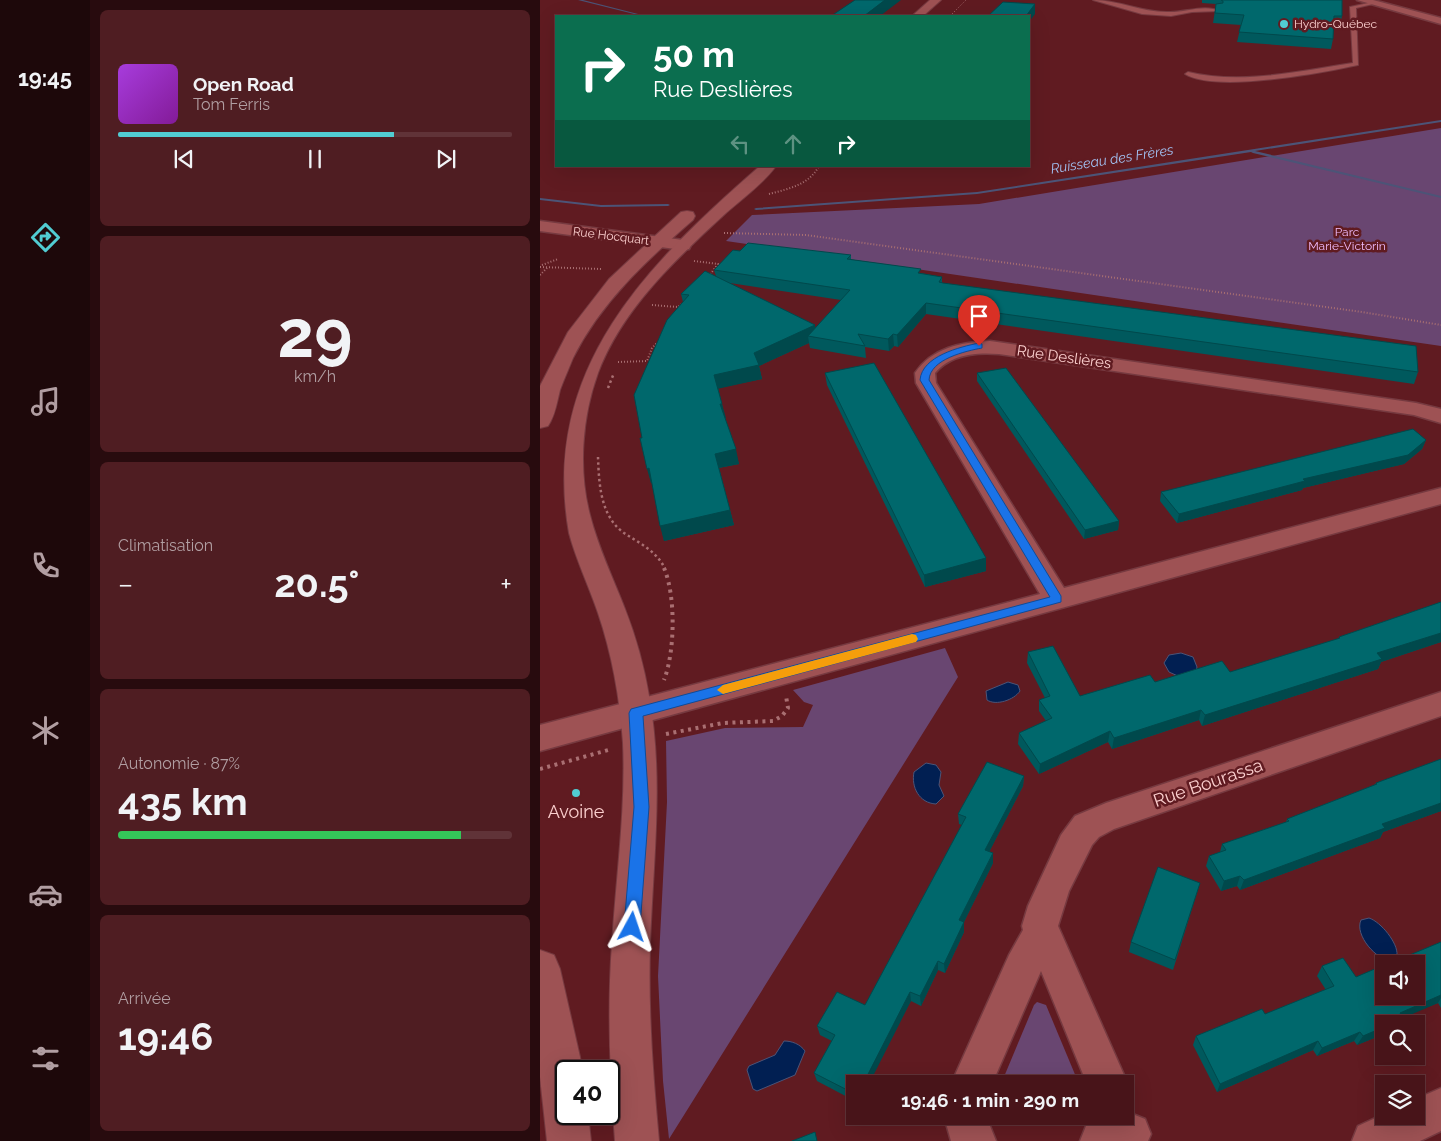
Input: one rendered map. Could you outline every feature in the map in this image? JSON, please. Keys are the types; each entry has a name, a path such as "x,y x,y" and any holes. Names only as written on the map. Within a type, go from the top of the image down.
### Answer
{"street":[{"path":"919,15 936,0"},
{"path":"1366,1 1441,21"},
{"path":"935,15 947,5"},
{"path":"542,413 563,357 588,314 624,273 744,167"},
{"path":"638,1141 630,1026 630,971 641,807 650,724 632,680 617,626 585,545 574,503 571,454 577,406 589,368 614,322 644,283 690,257 768,167"},
{"name":"Rue Hocquart","path":"540,226 657,242 690,257"},
{"name":"Rue Deslières","path":"1057,599 926,383 925,373 929,367 958,351 979,346 999,348 1398,407 1441,416"},
{"path":"542,413 577,406"},
{"path":"540,738 650,724 777,675 1441,496"},
{"name":"Rue Bourassa","path":"975,1075 1022,968 1042,932 1040,921 1074,843 1084,828 1092,823 1441,704"},
{"path":"1042,932 1104,1075"},
{"path":"540,969 559,1057 568,1141"},
{"path":"1373,1141 1441,1109"},
{"path":"967,1125 975,1141"}],"lane":[{"path":"1096,0 1149,12 1171,14 1192,10 1217,11"},
{"path":"1188,74 1204,77 1237,78 1356,64 1353,6 1366,1"}],"path":[{"path":"951,15 966,0"},
{"path":"763,196 806,181 815,174 818,167"},
{"path":"725,228 720,234 775,233 816,237 1362,312 1441,325"},
{"path":"690,257 718,264 706,282"},
{"path":"540,266 558,259"},
{"path":"540,266 604,270"},
{"path":"540,275 548,267"},
{"path":"650,305 678,308 687,298"},
{"path":"647,309 655,300"},
{"path":"618,362 647,361 655,344 663,339"},
{"path":"607,390 622,353"},
{"path":"598,453 603,498 614,524 656,556 667,574 672,654 668,674 661,685"},
{"path":"650,724 723,723 778,719 786,713 789,704 777,675"},
{"path":"540,769 618,747"}],"green space":[{"name":"Parc Marie-Victorin","path":"1441,128 1441,346 726,241 752,215 979,204"},
{"path":"945,648 958,677 669,1139 663,1081 658,976 667,802 666,741 725,728 803,727 813,705 804,702 793,690"},
{"path":"1037,1002 1046,1005 1075,1075 1005,1075 1034,1005"}],"water":[{"path":"1181,653 1193,657 1197,667 1196,671 1180,677 1169,672 1164,663 1169,655"},
{"path":"1008,682 1018,685 1020,691 1014,697 1000,702 987,700 986,691"},
{"path":"926,763 936,765 941,772 939,785 944,796 936,804 925,801 915,788 914,772"},
{"path":"1369,918 1379,924 1392,939 1397,955 1378,955 1374,952 1368,946 1361,933 1361,920"},
{"path":"784,1041 796,1043 805,1051 795,1075 757,1091 753,1089 747,1070 749,1066 775,1055"}],"building":[{"path":"855,0 885,0 865,15 832,15"},
{"name":"Hydro-Québec","path":"1221,0 1342,0 1342,16 1334,16 1333,39 1239,32 1244,15 1215,13 1216,4 1223,3"},
{"path":"1003,2 1035,4 1027,15 989,15"},
{"path":"748,243 851,255 847,259 921,269 918,273 942,277 939,282 943,283 1416,346 1418,372 926,303 897,335 893,334 888,339 858,334 865,346 808,336 850,290 714,270 733,250 740,251"},
{"path":"705,271 815,325 754,353 759,365 714,375 722,404 720,404 736,449 715,454 730,510 660,526 649,468 647,469 640,438 642,438 634,395 667,320 689,295 681,294"},
{"path":"874,363 986,558 924,575 825,373"},
{"path":"1006,368 1119,521 1085,530 977,373"},
{"path":"1413,429 1426,440 1408,455 1303,479 1305,481 1179,514 1161,492"},
{"path":"1441,602 1441,633 1377,653 1382,659 1205,715 1201,710 1114,738 1110,731 1040,764 1019,733 1052,718 1039,700 1050,696 1028,652 1053,646 1080,696 1150,675 1155,682 1222,661 1230,672 1340,638"},
{"path":"1441,759 1441,803 1382,824 1385,828 1244,880 1240,876 1224,881 1209,856 1226,850 1222,844 1289,821 1287,819"},
{"path":"987,762 1024,776 985,850 993,853 959,920 964,922 944,964 938,961 920,996 910,992 868,1075 846,1075 846,1089 814,1073 835,1035 817,1026 837,992 865,1005 966,817 958,814"},
{"path":"1158,867 1200,883 1175,960 1131,942"},
{"path":"1441,942 1441,995 1425,1002 1425,955 1410,955"},
{"path":"1343,958 1356,977 1375,969 1375,1005 1418,1005 1400,1013 1401,1015 1375,1015 1375,1031 1363,1036 1360,1032 1322,1048 1318,1041 1220,1084 1196,1036 1262,1009 1265,1014 1334,986 1322,966"},
{"path":"815,1132 817,1141 792,1141"}],"waterway":[{"path":"579,0 641,15"},
{"name":"Ruisseau des Frères","path":"756,209 977,193 1441,121"},
{"path":"1253,152 1441,197"},
{"name":"Ruisseau des Frères","path":"540,199 601,206 668,205"}],"slow traffic":[{"path":"723,690 912,639"}],"place":[{"name":"Hydro-Québec","path":"1284,24"},
{"name":"Avoine","path":"576,793"}],"route":[{"path":"632,927 641,807 641,772 636,713 1057,599 925,380 925,373 933,364 968,347 979,346"}]}
